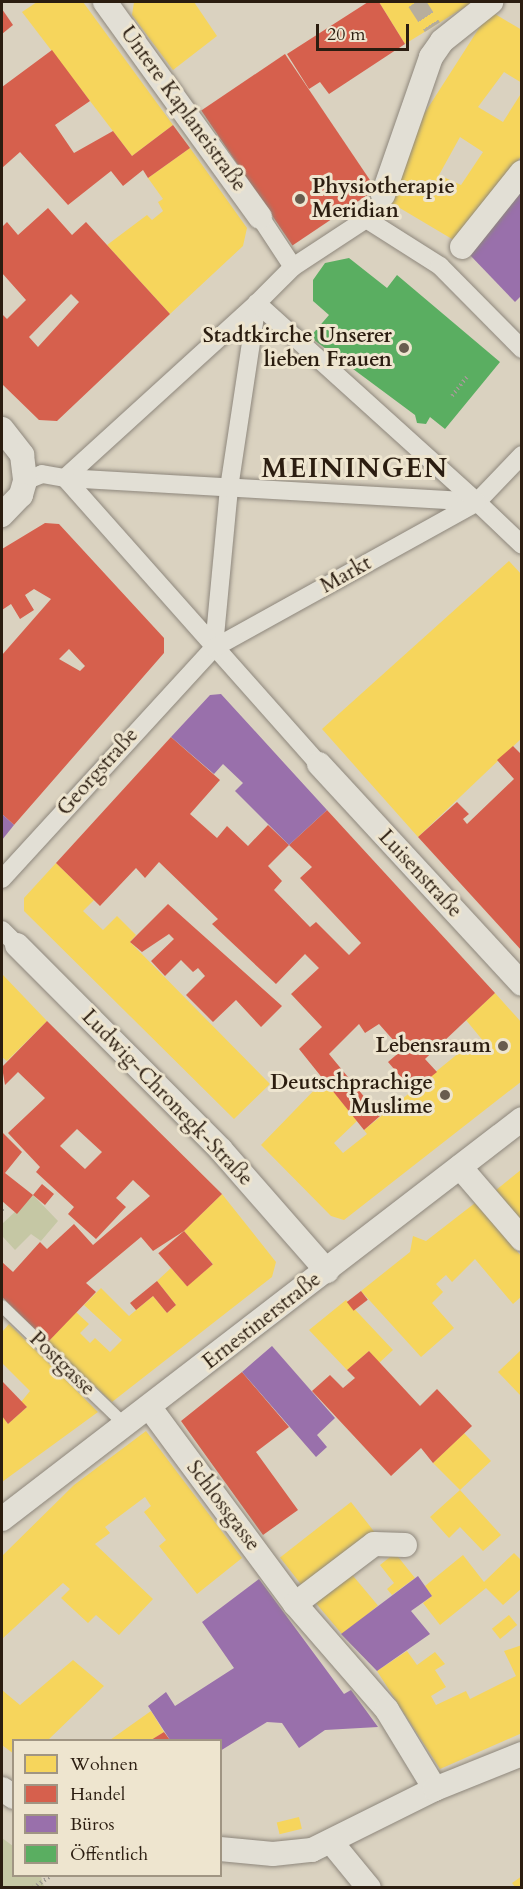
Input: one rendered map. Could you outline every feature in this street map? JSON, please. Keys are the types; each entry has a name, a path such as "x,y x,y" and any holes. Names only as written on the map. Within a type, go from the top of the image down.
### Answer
{"street":[{"name":"Untere Kaplaneistraße","path":"105,2 260,218"},
{"path":"65,478 257,303 293,267 366,219 383,195 437,34 490,2"},
{"path":"440,266 462,247 522,172"},
{"path":"260,218 293,267"},
{"path":"366,219 440,266 522,349"},
{"path":"214,648 229,488 257,303"},
{"path":"257,303 522,545"},
{"path":"2,429 22,455 29,484"},
{"name":"Markt","path":"194,665 214,648 477,502 522,454"},
{"path":"65,478 319,764"},
{"path":"2,515 29,484 65,478 477,502"},
{"name":"Georgstraße","path":"2,879 194,665"},
{"name":"Luisenstraße","path":"319,764 522,984"},
{"name":"Ludwig-Chronegk-Straße","path":"9,938 221,1150 327,1270"},
{"name":"Ernestinerstraße","path":"2,1519 122,1422 150,1408 522,1119"},
{"path":"460,1167 522,1239"},
{"name":"Schlossgasse","path":"150,1408 295,1604 381,1702 435,1789"},
{"path":"295,1604 374,1545 405,1545"},
{"path":"222,1849 292,1854 332,1843 435,1789 522,1754"},
{"path":"332,1843 369,1887"}],"lane":[{"name":"Postgasse","path":"2,1306 122,1422"}],"path":[{"path":"452,396 467,377"},
{"path":"33,1887 48,1877"}],"green space":[{"path":"33,1195 58,1221 41,1241 31,1234 15,1250 3,1237 2,1224"},
{"path":"2,1838 12,1845 12,1877 41,1877 44,1887 2,1887"}],"building: Wohnen":[{"path":"37,2 83,2 173,125 132,156 22,12"},
{"path":"134,2 194,2 217,36 173,70 132,15"},
{"path":"379,2 473,2 405,44"},
{"path":"490,11 522,30 522,83 504,72 478,107 503,122 522,92 522,155 457,242 388,201 417,125","holes":["460,137 483,152 461,185 439,175"]},
{"path":"190,148 247,228 243,246 170,314 107,245 147,215 152,220 163,211 158,202 163,199 148,178"},
{"path":"509,561 522,575 522,738 418,837 322,729"},
{"path":"56,863 94,900 83,911 103,930 117,916 136,935 130,942 270,1084 234,1119 24,911 24,898"},
{"path":"2,974 47,1021 7,1061 2,1057"},
{"path":"495,993 522,1023 522,1081 344,1220 331,1216 261,1145 324,1080 357,1121 334,1143 343,1153 367,1134 364,1130 465,1048 469,1053 484,1042 466,1020"},
{"path":"522,1169 522,1221 496,1190"},
{"path":"222,1194 276,1262 272,1277 112,1402 48,1342 76,1312 89,1324 80,1333 90,1343 95,1338 110,1352 122,1340 84,1305 101,1288 129,1316 153,1296 167,1313 176,1305 157,1281 171,1268 187,1286 213,1264 184,1231"},
{"path":"475,1203 522,1257 522,1296 513,1304 475,1259 452,1282 446,1275 436,1284 443,1292 432,1303 454,1328 421,1357 361,1291 410,1252 413,1236 426,1241"},
{"path":"346,1300 393,1350 379,1363 369,1351 347,1370 309,1330"},
{"path":"9,1324 98,1412 2,1482 2,1416 8,1424 27,1407 21,1402 30,1391 2,1363 2,1332"},
{"path":"522,1349 522,1397 498,1372"},
{"path":"146,1431 242,1558 197,1594 159,1546 166,1540 144,1512 151,1506 145,1497 105,1527 110,1533 95,1544 153,1599 119,1635 96,1615 88,1623 61,1598 70,1589 63,1583 2,1639 2,1556 74,1485"},
{"path":"464,1433 491,1461 460,1490 433,1463"},
{"path":"460,1490 501,1535 483,1551 460,1527 449,1538 430,1517"},
{"path":"351,1502 375,1533 304,1588 280,1557"},
{"path":"395,1553 415,1578 392,1595 387,1589 394,1583 380,1565"},
{"path":"514,1553 522,1561 522,1588 503,1605 486,1588 440,1625 423,1603 432,1596 425,1586 463,1555 484,1582"},
{"path":"349,1571 378,1605 343,1635 314,1601"},
{"path":"509,1615 517,1625 500,1639 492,1629"},
{"path":"522,1645 522,1733 440,1769 377,1671 407,1651 417,1665 435,1652 445,1664 435,1670 446,1687 431,1696 436,1705 466,1691 470,1699 516,1676 504,1651"},
{"path":"73,1660 104,1686 49,1739 12,1739 12,1752 2,1745 2,1690 20,1705"},
{"path":"151,1711 164,1732 153,1739 111,1739"},
{"path":"299,1817 302,1829 280,1834 277,1823"},
{"path":"522,1876 522,1887 515,1887 512,1883"}],"building: Handel":[{"path":"368,2 379,2 405,44 329,94 320,82 309,89 287,54"},
{"path":"2,9 13,25 2,34"},
{"path":"52,50 90,101 55,125 74,153 113,131 132,156 173,125 190,148 148,178 143,170 123,186 111,171 68,205 20,152 2,168 2,87"},
{"path":"285,54 376,189 292,246 201,110"},
{"path":"48,208 72,235 86,222 170,314 57,421 39,420 2,384 2,314 7,319 26,300 2,273 2,227 7,222 18,235","holes":["71,294 79,302 38,347 29,337"]},
{"path":"45,523 59,524 164,638 164,653 14,825 2,814 2,655 51,599 34,589 25,595 34,610 20,619 11,604 2,610 2,549","holes":["69,649 85,666 80,671 59,659"]},
{"path":"171,737 220,780 190,814 217,838 227,826 248,846 268,825 289,845 327,810 495,993 425,1059 437,1072 413,1091 388,1062 402,1050 379,1024 365,1033 359,1024 329,1054 380,1116 364,1130 299,1049 322,1027 291,994 319,968 305,954 276,984 212,924 218,919 159,862 145,878 136,868 100,906 56,863","holes":["289,845 312,867 300,878 361,943 349,955 316,922 310,927 274,890 282,881 268,866"]},
{"path":"513,746 522,755 522,951 418,837 457,802 469,814 463,819 467,824 514,779 497,760"},
{"path":"168,904 282,1006 261,1027 236,1000 213,1022 186,995 205,976 198,968 193,972 181,960 165,976 151,961 174,939 169,934 142,952 130,942"},
{"path":"47,1021 222,1194 184,1231 153,1251 141,1237 86,1283 96,1292 48,1342 2,1297 2,1262 13,1272 40,1242 47,1249 74,1224 93,1245 150,1196 133,1180 116,1198 126,1207 96,1239 68,1214 74,1207 36,1172 40,1167 8,1133 45,1098 18,1072 5,1085 2,1067","holes":["77,1129 102,1152 85,1169 60,1146"]},
{"path":"2,1132 22,1152 5,1173 33,1195 17,1214 2,1201"},
{"path":"42,1184 54,1194 45,1205 33,1195"},
{"path":"184,1231 213,1264 187,1287 158,1253"},
{"path":"157,1281 176,1305 167,1313 153,1296 136,1310 130,1303"},
{"path":"361,1291 368,1300 354,1311 347,1302"},
{"path":"369,1351 420,1406 437,1389 472,1426 433,1463 421,1448 391,1476 312,1391 330,1375 343,1388 355,1378 347,1370"},
{"path":"242,1372 289,1427 256,1452 298,1510 263,1535 181,1421"},
{"path":"2,1381 27,1407 8,1424 2,1416"},
{"path":"164,1732 169,1739 153,1739"}],"building: Büros":[{"path":"522,188 522,295 515,302 469,254"},
{"path":"221,694 327,810 289,845 235,791 243,783 223,764 214,774 171,737 210,695"},
{"path":"2,814 14,825 2,840"},
{"path":"272,1346 335,1418 317,1435 327,1447 316,1457 242,1372"},
{"path":"418,1576 432,1596 411,1611 430,1634 377,1671 341,1634"},
{"path":"259,1579 344,1694 351,1690 378,1727 325,1730 299,1748 282,1723 267,1722 222,1750 222,1739 169,1739 148,1706 166,1692 175,1706 234,1668 202,1622"}],"building: Öffentlich":[{"name":"Stadtkirche Unserer lieben Frauen","path":"349,258 387,288 397,275 500,362 445,429 430,417 426,424 417,423 415,415 310,337 329,315 313,301 313,280 325,263"}],"tunnel":[{"path":"416,2 432,27"}],"place":[{"name":"Physiotherapie Meridian","path":"300,199"},
{"name":"Stadtkirche Unserer lieben Frauen","path":"404,348"},
{"name":"Lebensraum","path":"503,1046"},
{"name":"Deutschprachige Muslime","path":"445,1095"}],"district":[{"name":"MEININGEN","path":"355,469"}]}
